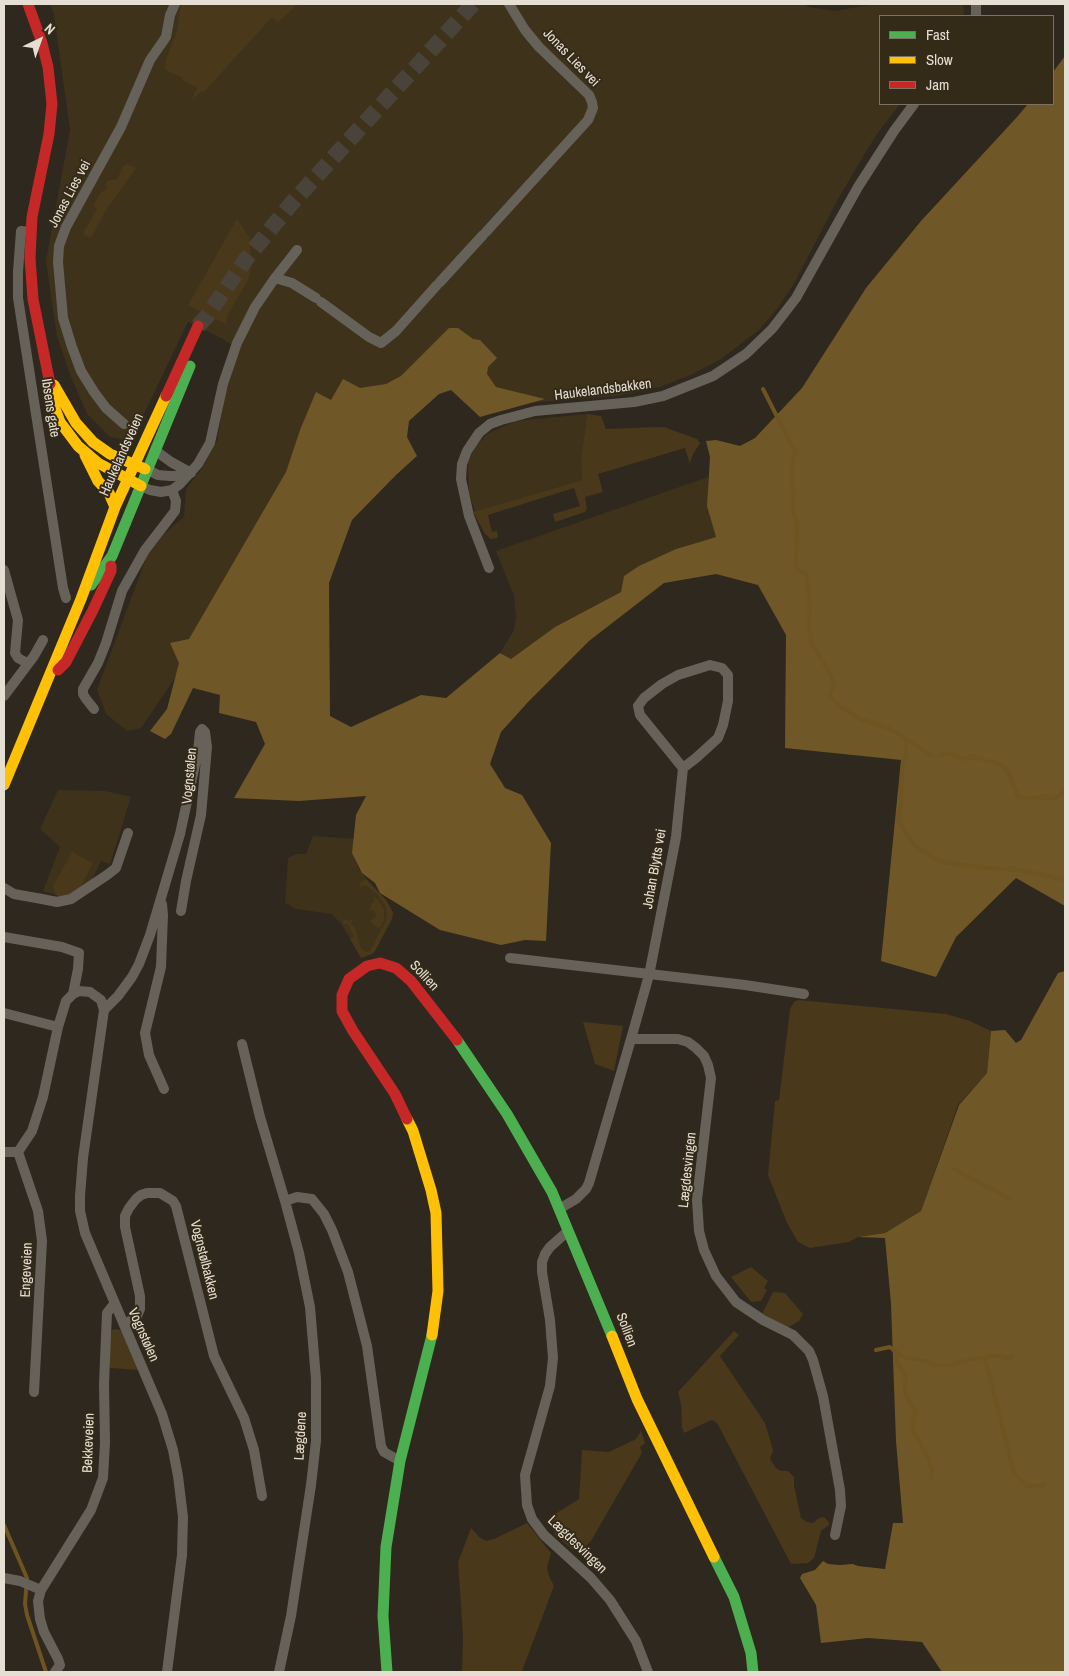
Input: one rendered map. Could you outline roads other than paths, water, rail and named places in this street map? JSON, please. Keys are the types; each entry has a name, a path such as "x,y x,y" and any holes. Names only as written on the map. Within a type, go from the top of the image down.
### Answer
{"main road":[{"name":"Ibsens gate","path":"28,4 42,43 48,67 52,104 49,134 32,217 30,271 51,398 60,422 84,452 98,463 141,486"},
{"name":"Haukelandsveien","path":"4,785 79,604 90,570 127,479 201,329 156,451 112,556 79,604"},
{"name":"Ibsens gate","path":"49,377 76,423 88,437 110,454 148,470"},
{"path":"84,452 98,481 109,493 115,507"},
{"name":"Haukelandsveien","path":"48,681 66,662 93,610 111,571 112,556"},
{"name":"Sollien","path":"387,1672 383,1616 386,1547 400,1461 436,1312 438,1255 436,1220 428,1174 410,1125 395,1094 342,1011 342,995 345,986 355,974 374,964 387,964 403,973 422,994 466,1051 508,1114 552,1192 637,1399 734,1597 746,1637 753,1672"}],"street":[{"name":"Jonas Lies vei","path":"124,424 106,408 94,392 81,371 72,347 63,318 58,262 59,246 66,227 121,127 150,60 166,37 170,16 175,4"},
{"name":"Jonas Lies vei","path":"275,278 292,283 369,337 381,342 396,330 588,120 591,114 592,102 589,95 539,47 525,30 509,4"},
{"name":"Haukelandsbakken","path":"489,568 469,516 461,479 462,464 467,450 479,433 490,424 535,411 634,402 663,396 713,376 746,354 772,329 796,298 858,187 913,105"},
{"name":"Ibsens gate","path":"31,232 21,231 18,298 66,598"},
{"path":"141,486 161,492 172,490 198,464 210,443 224,384 237,343 255,307 297,250"},
{"path":"156,451 191,473"},
{"path":"148,470 158,475 173,476 191,473"},
{"path":"94,709 83,694 84,685 98,664 122,591 145,550 175,511 176,501 172,490"},
{"path":"4,570 18,620 16,653 18,658 27,664"},
{"path":"4,696 34,656 43,640"},
{"path":"707,666 719,666 725,670 729,679 728,701 720,734 683,768 640,715 638,706 654,689 678,675 707,666"},
{"name":"Vognstølen","path":"167,1672 182,1555 182,1517 178,1476 173,1450 162,1414 83,1228 80,1204 83,1158 104,1010 123,990 139,964 150,935 180,834 202,729 205,732 207,747 201,815 181,911"},
{"name":"Johan Blytts vei","path":"631,1039 650,975 676,837 683,768"},
{"path":"4,888 14,894 57,902 70,899 116,868 128,833"},
{"name":"Vognstølen","path":"161,901 164,915 161,967 145,1033 146,1048 164,1089"},
{"path":"4,936 62,947 79,953 73,994"},
{"path":"510,958 745,985 804,994"},
{"path":"4,1152 18,1152 32,1131 43,1097 58,1027 66,1001 73,994 82,990 97,995 101,1000 104,1010"},
{"path":"4,1013 58,1027"},
{"name":"Lægdesvingen","path":"631,1039 672,1038 688,1042 704,1056 708,1065 711,1078 710,1098 697,1200 699,1231 704,1250 716,1276 736,1302 763,1320 793,1335 809,1351 823,1396 840,1490 841,1506 835,1535"},
{"path":"559,1209 576,1199 586,1189 589,1182 631,1039"},
{"name":"Lægdene","path":"242,1044 260,1117 299,1253 310,1307 316,1379 316,1423 311,1486 292,1616 279,1672"},
{"name":"Engeveien","path":"18,1152 38,1211 42,1241 34,1392"},
{"name":"Vognstølbakken","path":"124,1325 137,1316 140,1310 140,1296 125,1226 125,1216 128,1208 141,1195 160,1193 173,1201 176,1206 214,1356 244,1418 254,1450 262,1496"},
{"path":"285,1201 298,1197 312,1199 324,1214 332,1230 348,1272 367,1346 381,1446 384,1452 400,1461"},
{"name":"Lægdesvingen","path":"568,1231 550,1247 542,1262 553,1358 550,1386 525,1475 527,1505 532,1519 544,1535 591,1578 610,1600 636,1641 648,1672"},
{"name":"Bekkeveien","path":"37,1588 91,1510 103,1478 107,1313 114,1304"},
{"path":"4,1578 20,1581 37,1588 40,1619 44,1632 60,1665 55,1672"}],"waterway":[{"path":"763,389 795,452 792,463 794,495 792,500 793,512 797,523 796,565 798,570 806,574 811,643 831,675 834,686 830,696 839,706 860,719 888,728 906,738 906,754 902,769 901,804 898,821 913,844 939,861 987,868 1020,870 1065,880"},
{"path":"906,738 931,756"},
{"path":"942,755 951,753 963,759 972,757 998,763 1007,770 1018,796 1024,799 1036,797 1056,798 1065,791"},
{"path":"954,1169 1010,1199"},
{"path":"876,1350 890,1347 897,1353 897,1363 906,1375 905,1391 909,1402 915,1410 912,1428 929,1460 932,1472 931,1479"},
{"path":"897,1353 907,1358 926,1361 933,1365 950,1365 996,1355 1005,1358 1012,1357"},
{"path":"985,1358 1014,1473 1027,1486 1044,1485"},
{"path":"4,1525 27,1578 25,1604 27,1615 46,1672"}],"tunnel":[{"path":"198,326 246,259 291,204 473,4"}]}
